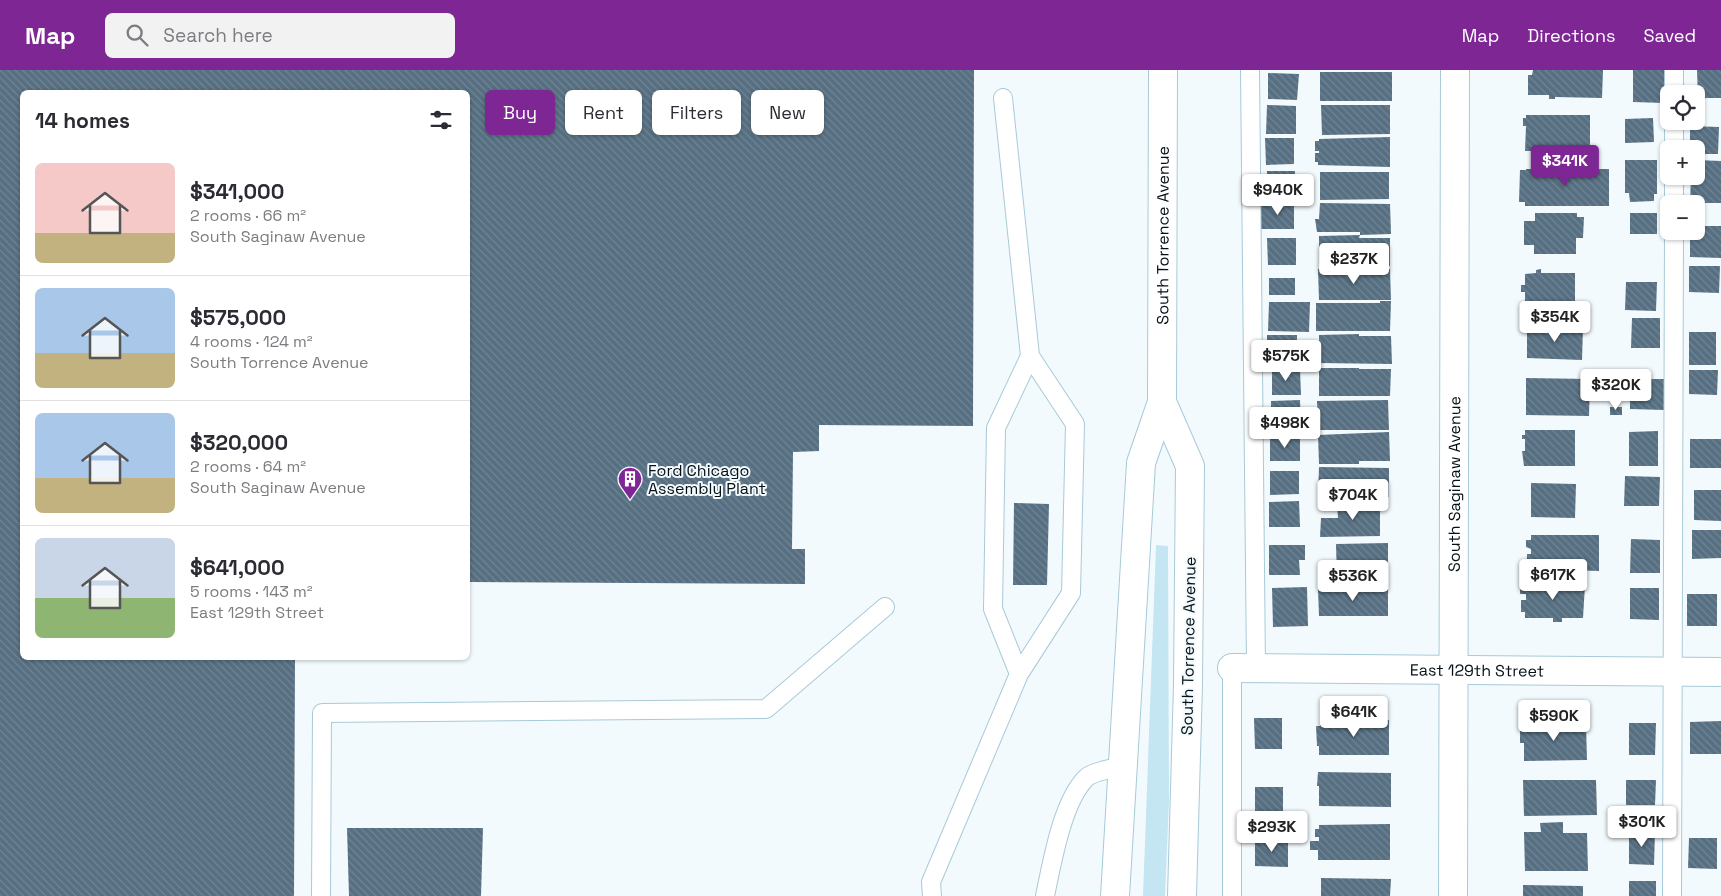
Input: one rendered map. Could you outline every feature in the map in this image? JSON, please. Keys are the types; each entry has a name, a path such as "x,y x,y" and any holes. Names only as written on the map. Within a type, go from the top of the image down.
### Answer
{"main road":[{"name":"South Torrence Avenue","path":"1115,896 1141,463 1162,402 1163,70"},
{"name":"South Saginaw Avenue","path":"1453,896 1455,70"},
{"name":"South Torrence Avenue","path":"1162,402 1190,466 1188,684 1182,896"},
{"name":"East 129th Street","path":"1244,668 1721,672"}],"lane":[{"path":"1232,896 1244,668 1250,70"},
{"path":"1674,70 1674,85"},
{"path":"932,896 932,882 1019,674 1071,593 1075,424 1030,356 1003,98"},
{"path":"1672,896 1674,240"},
{"path":"1019,674 993,608 996,428 1030,356"},
{"path":"320,896 322,713 766,709 885,607"},
{"path":"1045,896 1062,827 1072,800 1087,776 1122,766"}],"shaded area":[{"path":"1156,545 1168,546 1169,800 1165,896 1143,896"}],"building":[{"name":"Ford Chicago Assembly Plant","path":"0,70 974,70 973,426 819,425 819,451 793,452 792,549 805,549 805,584 470,582 470,90 20,90 20,660 295,660 294,896 0,896"},
{"path":"1533,70 1603,70 1602,98 1555,97 1555,99 1549,99 1549,95 1528,95 1528,75 1532,75"},
{"path":"1633,70 1664,70 1664,85 1660,85 1660,103 1633,102"},
{"path":"1697,70 1721,70 1721,98 1705,98 1705,85 1698,85"},
{"path":"1320,72 1392,72 1392,101 1320,101"},
{"path":"1268,73 1299,74 1297,100 1268,99"},
{"path":"1267,105 1296,106 1296,134 1266,134"},
{"path":"1321,105 1390,105 1390,134 1322,135"},
{"path":"1526,115 1590,115 1590,151 1525,151 1526,126 1523,126 1523,118 1526,118"},
{"path":"1653,118 1654,142 1625,143 1625,119"},
{"path":"1705,127 1719,127 1718,154 1705,154 1705,140 1690,140 1690,130 1705,130"},
{"path":"1390,137 1390,167 1318,165 1318,162 1315,162 1315,153 1319,153 1319,151 1315,151 1315,141 1319,141 1319,139"},
{"path":"1265,138 1294,138 1294,164 1266,165"},
{"path":"1625,160 1657,160 1657,194 1654,194 1654,201 1630,202 1629,193 1625,193"},
{"path":"1705,160 1721,161 1721,203 1705,203 1705,195 1690,195 1691,185 1705,185"},
{"path":"1609,169 1609,206 1525,206 1525,202 1519,202 1520,170"},
{"path":"1267,171 1295,171 1295,198 1267,198"},
{"path":"1320,172 1389,172 1389,199 1320,200"},
{"path":"1261,202 1294,202 1294,229 1261,229"},
{"path":"1320,203 1390,204 1391,234 1360,235 1360,232 1317,232 1315,219 1319,219"},
{"path":"1535,213 1577,213 1577,217 1584,217 1583,238 1576,238 1576,254 1534,254 1534,245 1524,245 1524,221 1535,221"},
{"path":"1630,213 1657,213 1657,234 1630,234"},
{"path":"1705,226 1721,226 1721,258 1690,257 1690,240 1705,240"},
{"path":"1360,235 1359,238 1390,238 1390,266 1319,264 1319,236"},
{"path":"1267,238 1296,238 1296,265 1268,265"},
{"path":"1689,266 1720,266 1719,293 1689,292"},
{"path":"1318,269 1390,269 1391,300 1319,300"},
{"path":"1541,269 1541,273 1575,273 1575,309 1526,310 1525,292 1521,292 1521,285 1525,285 1525,274 1536,273 1536,270"},
{"path":"1269,278 1295,278 1295,295 1269,295"},
{"path":"1626,282 1657,282 1656,311 1625,310"},
{"path":"1380,301 1391,301 1390,331 1316,331 1316,303 1380,303"},
{"path":"1269,302 1310,302 1309,332 1268,331"},
{"path":"1632,318 1660,318 1660,348 1631,348"},
{"path":"1527,326 1583,328 1582,360 1527,358"},
{"path":"1689,332 1716,332 1716,365 1689,365"},
{"path":"1359,334 1359,336 1391,336 1392,364 1319,363 1319,335"},
{"path":"1267,335 1297,335 1297,362 1267,362"},
{"path":"1319,368 1391,369 1390,396 1319,396"},
{"path":"1272,369 1300,369 1301,395 1272,395"},
{"path":"1689,370 1718,370 1717,395 1689,394"},
{"path":"1526,378 1590,379 1589,416 1526,415"},
{"path":"1630,379 1664,379 1664,410 1630,409"},
{"path":"1300,400 1301,427 1271,426 1271,401"},
{"path":"1388,400 1389,430 1318,430 1317,401"},
{"path":"1610,407 1622,407 1622,415 1610,415"},
{"path":"1525,430 1575,430 1575,466 1524,466 1522,451 1525,451 1525,439 1522,439 1522,435 1525,435"},
{"path":"1658,431 1658,466 1629,466 1629,432"},
{"path":"1389,432 1390,461 1359,461 1359,464 1319,464 1318,435"},
{"path":"1270,436 1300,436 1300,461 1270,461"},
{"path":"1690,439 1721,439 1721,468 1690,468"},
{"path":"1319,467 1389,468 1389,497 1318,496"},
{"path":"1270,471 1299,471 1299,494 1270,495"},
{"path":"1625,476 1660,477 1659,506 1624,506"},
{"path":"1531,483 1576,484 1575,518 1531,517"},
{"path":"1694,490 1721,490 1721,521 1694,520"},
{"path":"1299,501 1300,527 1269,527 1269,502"},
{"path":"1014,503 1049,504 1047,585 1013,585"},
{"path":"1380,503 1380,536 1320,537 1321,518 1338,518 1337,504"},
{"path":"1692,530 1721,530 1721,558 1692,559"},
{"path":"1531,535 1599,535 1599,571 1531,569 1531,564 1527,564 1527,554 1531,554 1531,549 1526,547 1526,540 1531,540"},
{"path":"1631,539 1660,540 1660,573 1630,573"},
{"path":"1388,543 1388,580 1337,580 1336,544"},
{"path":"1269,545 1305,545 1305,560 1299,560 1300,575 1269,575"},
{"path":"1527,584 1585,585 1583,618 1562,618 1562,622 1553,622 1553,618 1525,618 1525,612 1521,612 1521,600 1526,600 1526,594 1520,594 1520,586 1527,586"},
{"path":"1307,587 1308,626 1273,627 1272,588"},
{"path":"1630,588 1659,588 1659,620 1630,619"},
{"path":"1318,589 1388,589 1388,616 1319,616"},
{"path":"1687,594 1717,594 1717,626 1687,626"},
{"path":"1254,718 1282,718 1282,749 1255,749"},
{"path":"1389,720 1389,755 1319,755 1316,726 1320,726 1320,721"},
{"path":"1551,721 1551,726 1586,725 1587,760 1524,761 1524,743 1520,743 1520,727 1524,727 1524,723"},
{"path":"1721,721 1721,754 1690,754 1690,722"},
{"path":"1629,723 1656,723 1655,755 1629,755"},
{"path":"1318,772 1391,773 1391,807 1319,806"},
{"path":"1523,780 1596,780 1597,815 1524,816"},
{"path":"1626,780 1656,780 1655,805 1626,805"},
{"path":"1255,787 1283,787 1283,816 1255,817"},
{"path":"1563,822 1563,833 1587,833 1588,871 1525,871 1524,832 1541,832 1540,823"},
{"path":"1390,824 1390,860 1318,860 1318,850 1310,850 1310,841 1319,841 1319,837 1315,837 1315,829 1319,829 1319,825"},
{"path":"347,828 483,828 481,896 349,896"},
{"path":"1629,832 1655,832 1654,865 1629,864"},
{"path":"1278,837 1288,839 1288,867 1255,866 1255,839 1278,839"},
{"path":"1689,838 1717,838 1717,869 1688,868"},
{"path":"1321,878 1391,879 1390,896 1321,896"},
{"path":"1629,881 1656,881 1656,896 1629,896"},
{"path":"1523,885 1583,886 1583,896 1523,896"}],"place":[{"name":"Ford Chicago Assembly Plant","path":"630,500"}]}
